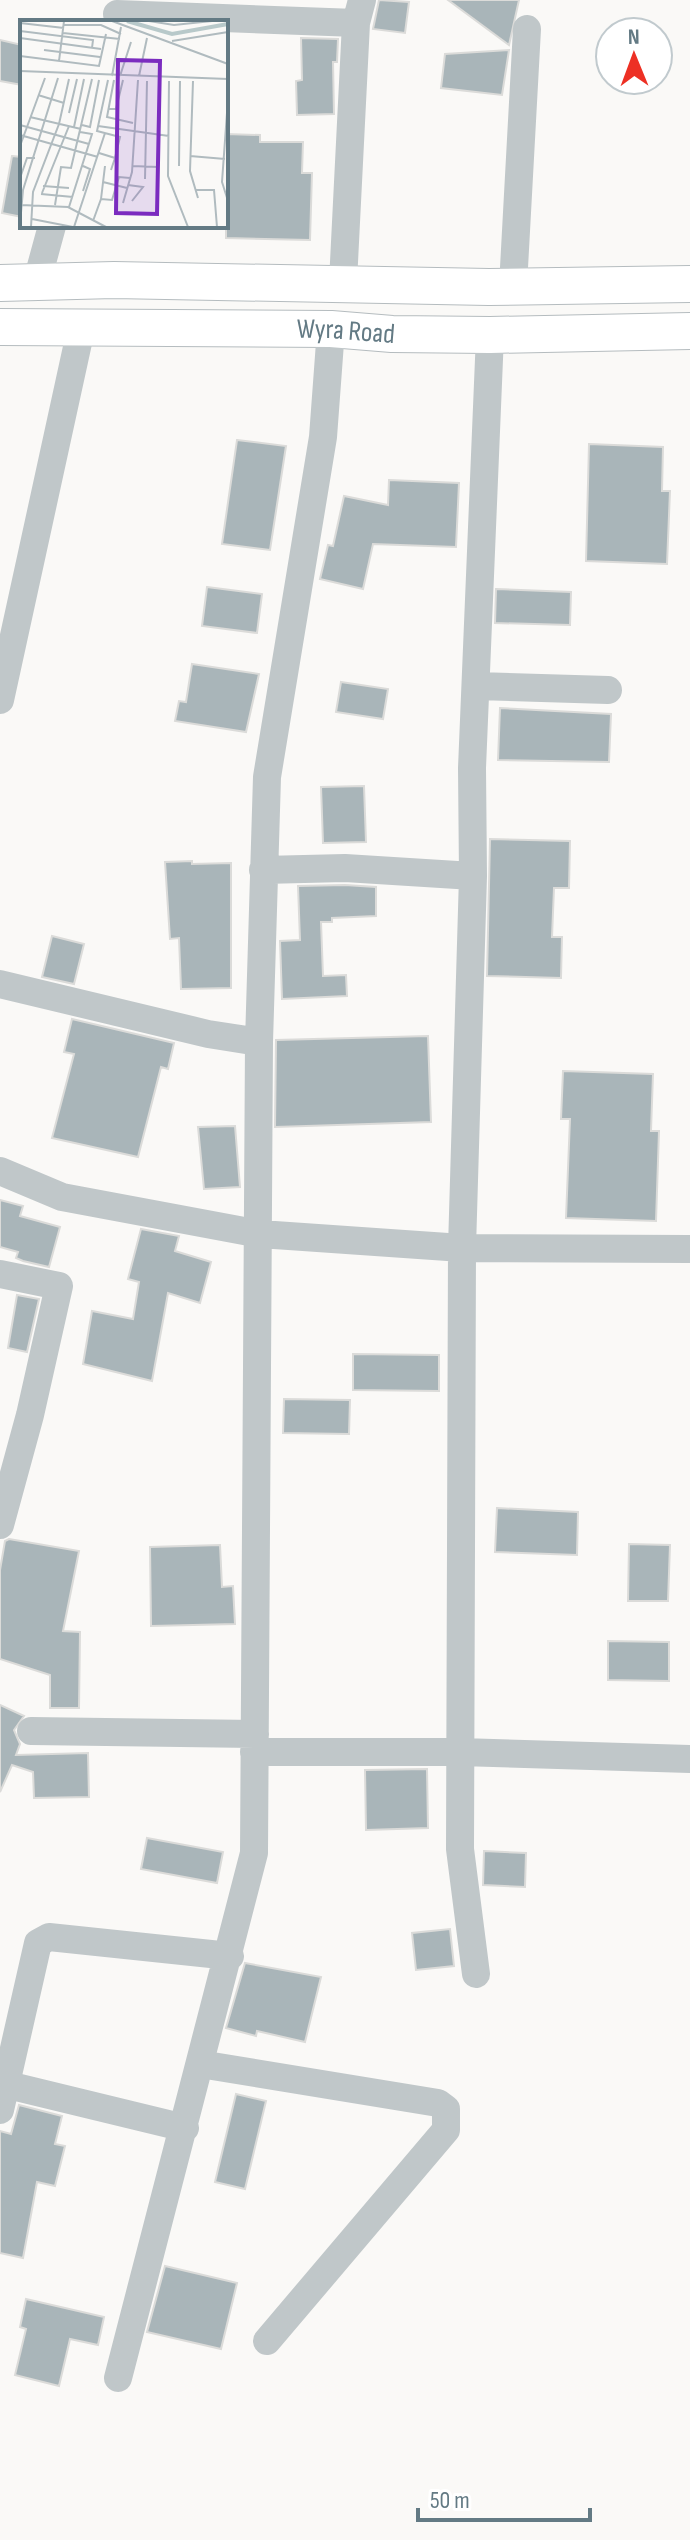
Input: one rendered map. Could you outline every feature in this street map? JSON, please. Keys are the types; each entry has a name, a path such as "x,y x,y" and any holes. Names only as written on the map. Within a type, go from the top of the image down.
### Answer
{"main road":[{"name":"Wyra Road","path":"0,283 690,284"},
{"path":"392,334 396,283"},
{"name":"Wyra Road","path":"0,327 331,329 392,334 490,335 690,331"}],"street":[{"path":"118,12 359,12 343,282"},
{"path":"513,286 527,29"},
{"path":"37,281 51,228"},
{"path":"0,700 81,329"},
{"path":"118,2378 230,1956 254,1853 259,1042 267,777 323,437 331,329"},
{"path":"476,1974 460,1849 462,1248 473,876 472,768 490,335"},
{"path":"477,686 608,690"},
{"path":"263,870 345,868 473,876"},
{"path":"0,984 208,1034 259,1042"},
{"path":"0,1171 62,1197 260,1234 462,1248 690,1249"},
{"path":"0,1274 59,1286 30,1415 0,1525"},
{"path":"31,1731 460,1752 690,1759"},
{"path":"185,2128 3,2093 38,1943 49,1937 230,1956"},
{"path":"200,2064 438,2103 446,2109 446,2130 267,2341"}],"building":[{"path":"379,0 409,2 405,33 373,29"},
{"path":"448,0 519,0 509,45"},
{"path":"301,38 338,39 337,62 333,62 334,114 297,115 296,81 302,80"},
{"path":"0,40 20,45 20,85 0,81"},
{"path":"509,50 502,95 441,88 445,54"},
{"path":"228,134 260,135 260,142 303,142 302,173 312,173 310,240 226,238"},
{"path":"12,156 20,157 20,217 2,213"},
{"path":"237,440 286,446 270,550 222,544"},
{"path":"589,444 663,447 662,491 670,491 667,564 586,561"},
{"path":"389,480 459,483 456,547 373,544 363,589 320,579 328,545 333,546 344,496 388,505"},
{"path":"207,587 262,594 257,633 202,626"},
{"path":"496,589 571,592 570,625 495,623"},
{"path":"192,664 259,674 246,732 175,721 179,701 186,702"},
{"path":"341,682 388,689 383,719 336,712"},
{"path":"500,708 611,714 609,762 498,760"},
{"path":"364,786 366,842 323,843 321,787"},
{"path":"490,839 570,841 569,888 554,888 552,937 562,937 561,978 487,976"},
{"path":"192,861 192,864 231,863 231,988 181,989 179,938 170,939 165,862"},
{"path":"298,886 376,887 376,916 332,918 332,922 321,922 323,976 346,975 347,996 282,999 280,941 300,940"},
{"path":"52,936 84,944 74,984 42,977"},
{"path":"72,1019 174,1043 168,1069 161,1067 138,1157 52,1138 74,1054 64,1052"},
{"path":"428,1036 431,1122 275,1127 276,1040"},
{"path":"563,1071 653,1074 651,1131 659,1131 656,1221 566,1218 570,1119 561,1119"},
{"path":"235,1126 240,1187 204,1189 198,1127"},
{"path":"0,1200 23,1206 20,1216 60,1227 49,1267 23,1261 16,1258 18,1252 0,1247"},
{"path":"141,1229 179,1236 175,1251 211,1262 200,1303 168,1293 152,1381 83,1364 92,1311 133,1319 139,1282 128,1279"},
{"path":"17,1295 39,1299 27,1352 8,1348"},
{"path":"353,1354 439,1355 439,1391 353,1390"},
{"path":"284,1399 350,1400 349,1434 283,1433"},
{"path":"497,1508 578,1512 577,1555 495,1552"},
{"path":"9,1539 79,1551 63,1631 80,1632 79,1708 50,1708 50,1675 0,1659 0,1570 5,1541"},
{"path":"629,1544 670,1545 668,1601 628,1601"},
{"path":"220,1545 222,1587 233,1586 235,1624 151,1626 150,1547"},
{"path":"608,1641 669,1642 669,1681 608,1680"},
{"path":"0,1705 24,1716 14,1730 20,1744 16,1755 88,1753 89,1797 34,1798 33,1772 12,1765 0,1792"},
{"path":"427,1769 428,1828 366,1830 365,1770"},
{"path":"147,1838 223,1852 217,1883 141,1869"},
{"path":"484,1851 526,1853 525,1887 483,1885"},
{"path":"450,1929 454,1966 416,1970 412,1933"},
{"path":"245,1963 321,1977 305,2042 257,2031 256,2036 226,2028"},
{"path":"236,2094 266,2101 245,2189 215,2182"},
{"path":"19,2105 62,2116 55,2144 65,2146 55,2186 37,2182 23,2258 0,2253 0,2131 11,2134"},
{"path":"165,2266 237,2283 221,2349 147,2332"},
{"path":"26,2299 104,2317 98,2345 70,2339 59,2386 15,2375 26,2329 20,2327"}]}
